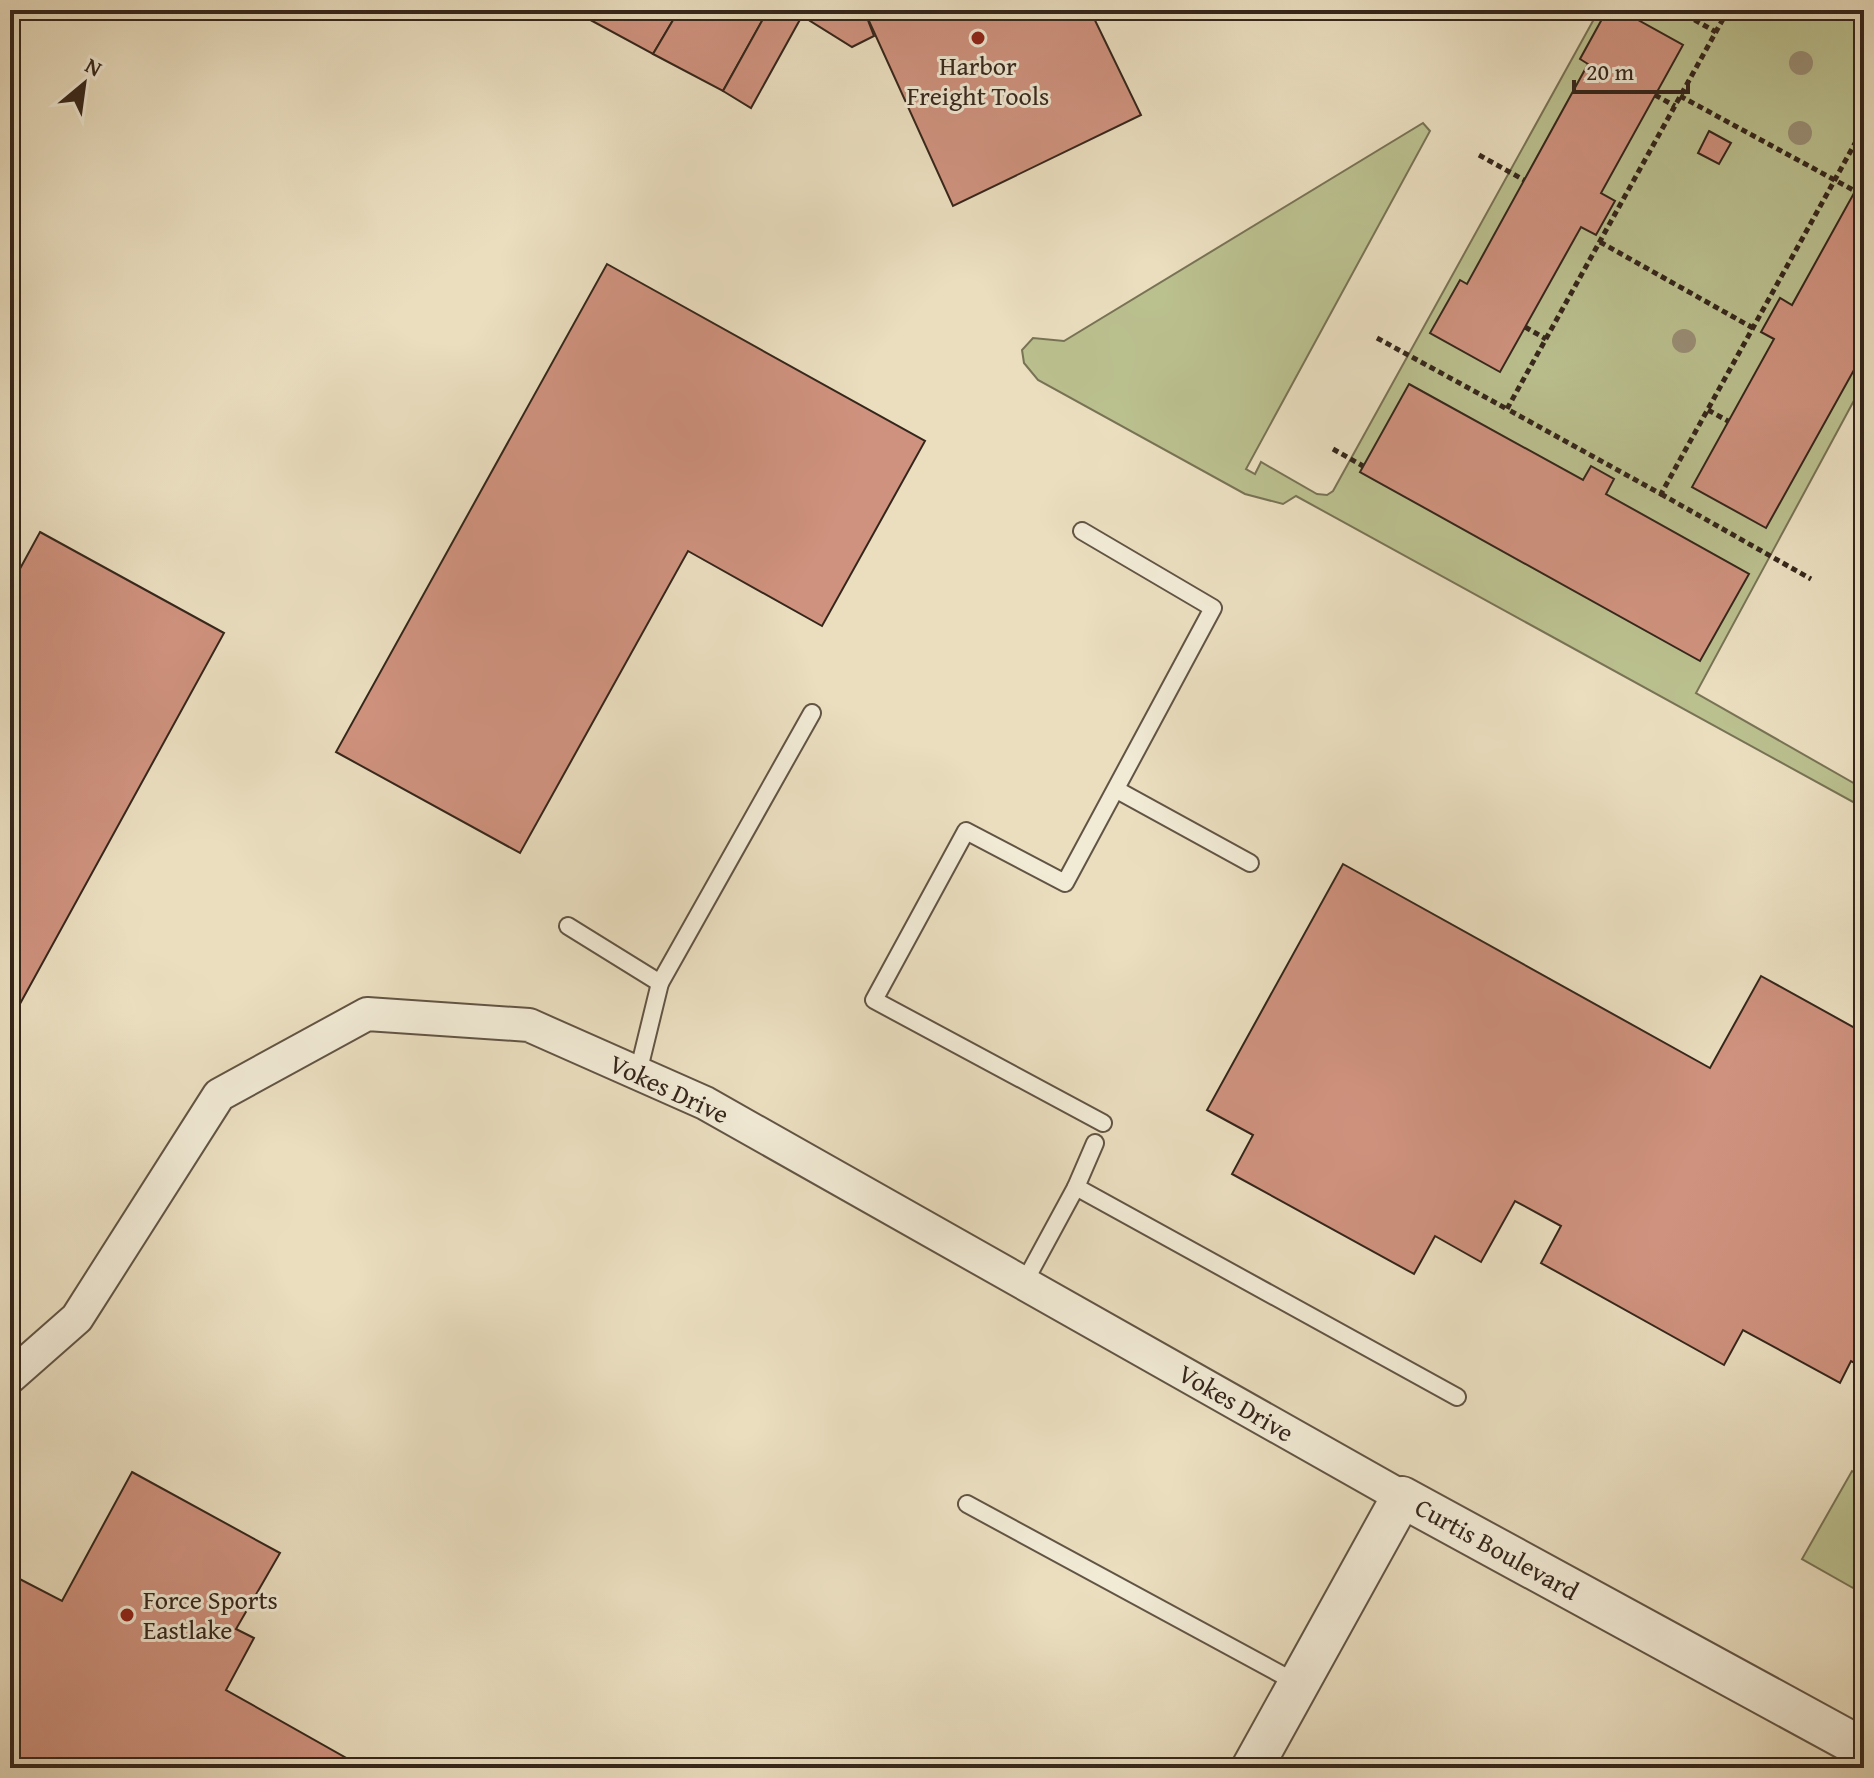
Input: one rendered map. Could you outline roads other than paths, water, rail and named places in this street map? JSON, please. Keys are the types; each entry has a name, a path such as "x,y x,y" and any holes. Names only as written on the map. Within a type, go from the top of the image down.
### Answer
{"street":[{"name":"Vokes Drive","path":"10,1377 77,1318 219,1095 367,1014 529,1025 705,1103 1402,1497"},
{"name":"Curtis Boulevard","path":"1252,1768 1402,1497 1864,1749"}],"lane":[{"path":"1082,531 1213,608 1065,883 966,831 874,1000 1103,1123"},
{"path":"638,1073 660,983 812,713"},
{"path":"1117,790 1250,863"},
{"path":"568,926 660,983"},
{"path":"1024,1283 1076,1187 1095,1143"},
{"path":"1076,1187 1457,1397"},
{"path":"967,1504 1299,1684"}],"place":[{"name":"Harbor Freight Tools","path":"978,38"},
{"name":"Force Sports Eastlake","path":"127,1615"}]}
